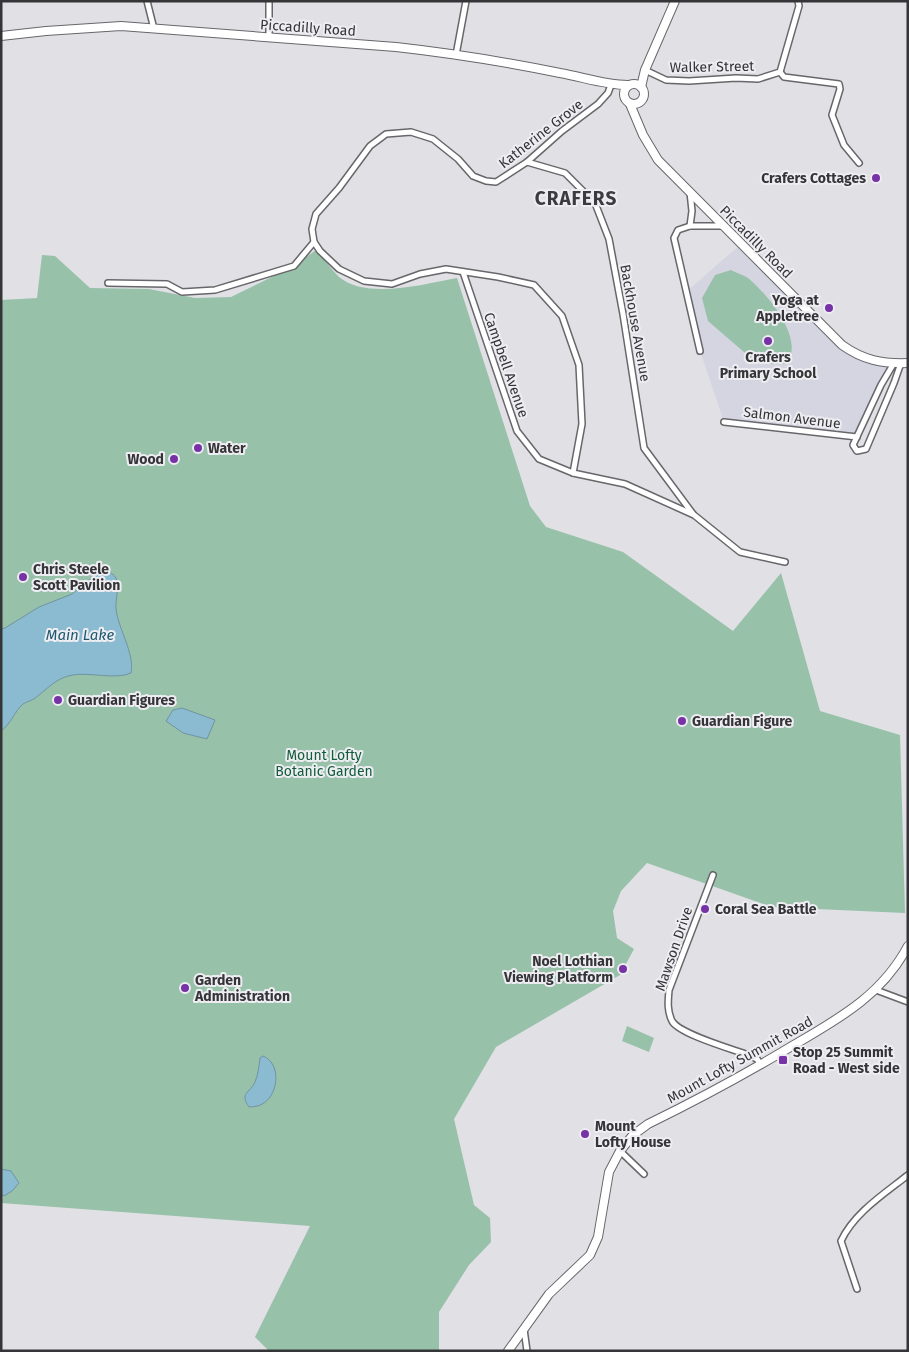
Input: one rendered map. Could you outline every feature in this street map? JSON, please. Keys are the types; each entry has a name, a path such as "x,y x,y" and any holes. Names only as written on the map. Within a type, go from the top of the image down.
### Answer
{"main road":[{"path":"641,87 645,70 674,1"},
{"name":"Piccadilly Road","path":"1,36 121,26 269,37 396,47 560,73 611,85 629,85"},
{"path":"631,102 624,91 645,70"},
{"path":"611,85 631,102"},
{"path":"629,85 638,85 644,92 644,98 631,102"},
{"name":"Piccadilly Road","path":"631,102 636,120 658,160 842,345 864,358 901,363"},
{"name":"Mount Lofty Summit Road","path":"508,1351 549,1294 590,1255 598,1237 609,1172 620,1151 633,1135 648,1124 761,1065 854,1008 876,990 890,974 908,946"}],"street":[{"path":"147,1 154,29"},
{"path":"269,1 269,37"},
{"path":"456,55 466,1"},
{"path":"798,1 799,6 780,72 784,77 839,84 840,89 832,116 844,145 859,163"},
{"name":"Walker Street","path":"645,70 666,80 689,81 736,78 758,79 780,72"},
{"name":"Katherine Grove","path":"314,242 312,229 316,214 339,188 370,146 386,134 411,132 432,139 458,159 473,176 486,181 496,182 526,162 562,131 598,104 608,93 611,85"},
{"name":"Backhouse Avenue","path":"526,162 565,173 595,203 609,239 644,448 694,515"},
{"path":"690,192 692,211 690,226"},
{"path":"700,351 674,238 678,230 690,226 723,226"},
{"path":"108,283 167,284 182,292 215,290 294,266 314,242 320,251 339,269 364,281 392,284 420,274 446,269 498,277 534,286 562,316 579,365 582,424 573,473"},
{"name":"Campbell Avenue","path":"463,272 517,431 539,459 573,473 625,484 694,515 740,552 785,562"},
{"path":"901,363 891,392 866,448 857,451 854,445 881,385 901,363"},
{"name":"Salmon Avenue","path":"724,422 857,437"},
{"name":"Mawson Drive","path":"713,875 670,990 668,1006 670,1016 673,1023 682,1031 748,1055 757,1059 761,1065"},
{"path":"876,990 908,1002"},
{"path":"620,1151 644,1174"},
{"path":"857,1289 841,1241 847,1229 859,1216 908,1175"},
{"path":"524,1328 527,1351"}],"shaded area":[{"name":"Crafers Primary School","path":"741,244 849,350 894,363 857,437 724,422 700,351 686,292"}],"green space":[{"name":"Mount Lofty Botanic Garden","path":"316,250 339,277 351,284 365,288 396,288 457,278 530,506 546,527 623,552 733,631 781,573 820,711 900,735 905,913 772,907 647,863 621,891 613,911 617,938 634,949 620,975 496,1047 454,1119 474,1205 490,1218 491,1242 469,1265 439,1312 439,1351 269,1351 255,1337 310,1226 1,1203 1,300 37,298 42,255 55,256 90,288 149,289 195,298 231,297 294,266"},
{"path":"731,270 746,277 755,285 771,302 785,323 792,344 791,354 785,364 770,364 752,359 708,321 702,298 715,275"},
{"path":"627,1026 654,1038 649,1052 622,1041"}],"water":[{"name":"Main Lake","path":"99,572 111,573 117,581 117,616 129,649 132,666 131,673 118,676 80,674 62,678 34,699 23,704 1,731 1,629 39,607 72,594"},
{"path":"182,708 215,720 207,739 183,733 166,721 173,710"},
{"path":"263,1056 273,1065 276,1078 275,1086 273,1092 264,1103 249,1107 245,1096 255,1082 260,1058"},
{"path":"1,1169 11,1171 19,1183 4,1196 1,1194"}],"place":[{"name":"Crafers Cottages","path":"876,178"},
{"name":"Yoga at Appletree","path":"829,308"},
{"name":"Crafers Primary School","path":"768,341"},
{"name":"Water","path":"198,448"},
{"name":"Wood","path":"174,459"},
{"name":"Chris Steele Scott Pavilion","path":"23,577"},
{"name":"Guardian Figures","path":"58,700"},
{"name":"Guardian Figure","path":"682,721"},
{"name":"Coral Sea Battle","path":"705,909"},
{"name":"Noel Lothian Viewing Platform","path":"623,969"},
{"name":"Garden Administration","path":"185,988"},
{"name":"Stop 25 Summit Road - West side","path":"783,1060"},
{"name":"Mount Lofty House","path":"585,1134"}],"district":[{"name":"CRAFERS","path":"576,198"}]}
